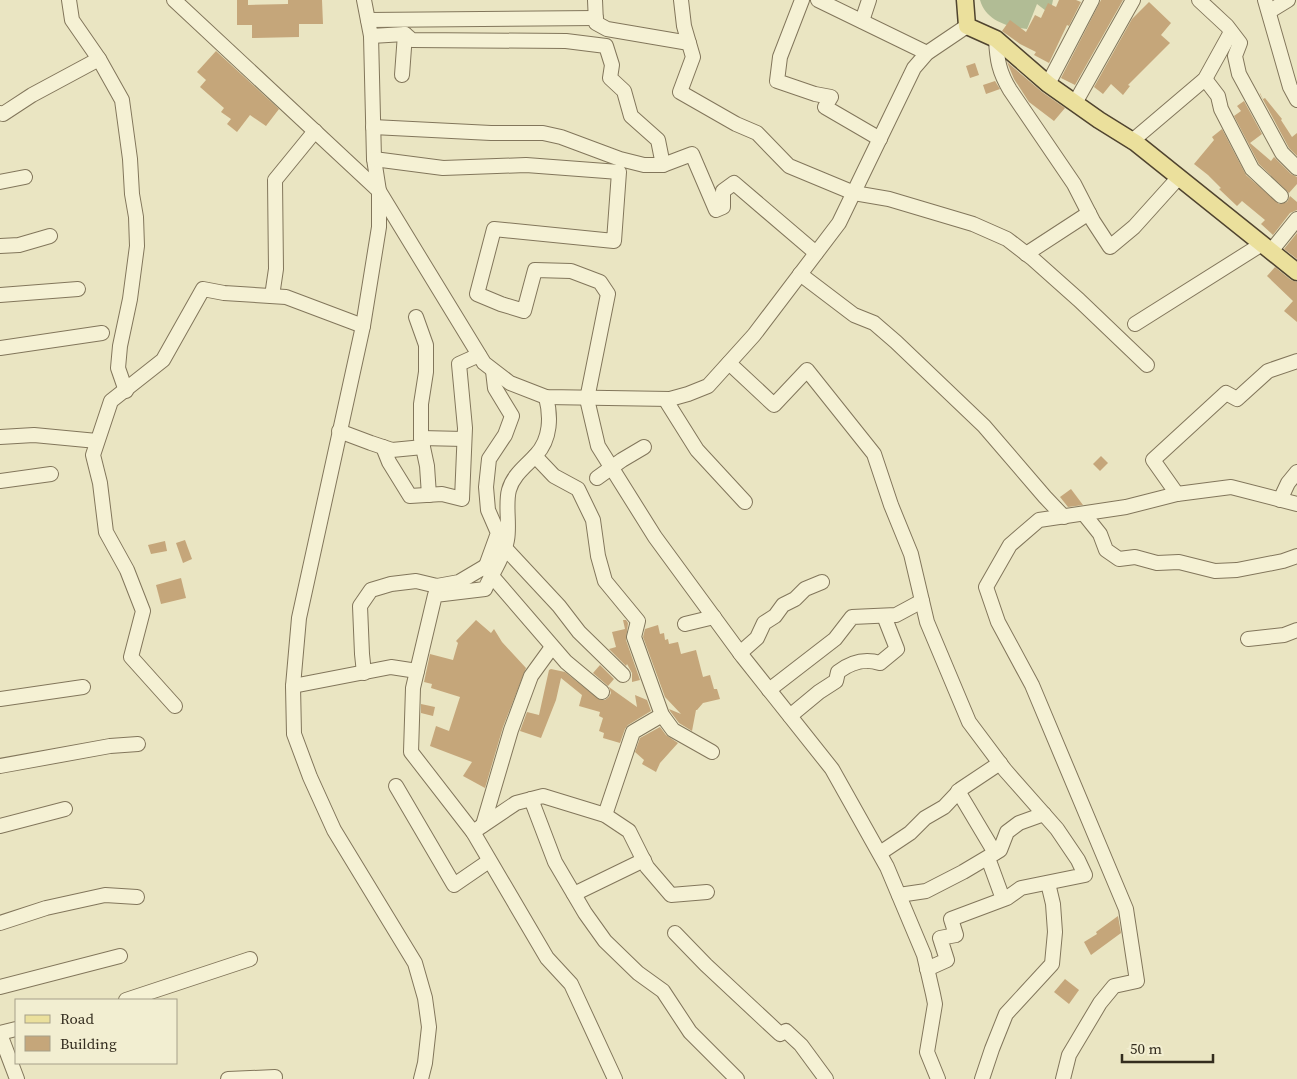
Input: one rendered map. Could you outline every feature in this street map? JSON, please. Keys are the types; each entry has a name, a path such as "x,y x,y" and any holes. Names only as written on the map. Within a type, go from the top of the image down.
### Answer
{"main road":[{"path":"964,0 967,26 996,39 1048,84 1132,141 1180,177 1297,272"}],"street":[{"path":"68,0 72,20 99,59 122,100 136,217 137,246 118,368 126,391"},
{"path":"174,0 379,191 484,363 510,383 546,397 587,399 665,399 688,394 708,386 754,335 838,223 914,68 927,54 967,26"},
{"path":"364,0 370,36 374,159 379,191 379,227 363,326 299,618 293,686 294,734 334,830 415,963 425,998 429,1027 426,1063 421,1079"},
{"path":"595,0 596,23 607,29 689,43"},
{"path":"681,0 684,26 693,57 680,92 736,124 757,133 790,166 854,193 888,199 973,224 1007,239 1079,300 1147,365"},
{"path":"802,0 780,57 777,81 815,94 831,97 825,107 880,139"},
{"path":"818,0 927,54"},
{"path":"862,21 869,0"},
{"path":"1048,84 1092,0"},
{"path":"1074,103 1134,0"},
{"path":"1199,0 1232,32 1240,43 1235,56 1240,74 1282,154 1297,168"},
{"path":"1288,0 1268,5 1290,86 1297,100"},
{"path":"368,20 596,18"},
{"path":"1132,141 1205,79 1232,32"},
{"path":"370,36 405,34 412,40 566,41 606,46 612,65 610,78 624,90 631,116 658,140 663,165"},
{"path":"402,75 405,34"},
{"path":"996,39 997,60 1001,74 1074,184 1110,247 1134,227 1180,177"},
{"path":"0,112 3,114 32,95 99,59"},
{"path":"1205,79 1218,96 1224,115 1252,169 1281,196"},
{"path":"373,126 492,133 543,132 584,144 620,159 644,165 663,165 692,154 716,210 723,207 723,191 734,183 816,253"},
{"path":"272,296 276,269 275,180 315,131"},
{"path":"374,159 443,168 526,165 619,172 614,241 494,229 477,294 524,311 535,270 571,271 600,282 608,294 587,399 598,446 655,537 740,653 832,769 880,853 924,955 935,1004 927,1052 938,1079"},
{"path":"0,182 25,177"},
{"path":"1026,254 1089,213"},
{"path":"1135,324 1267,247 1297,219"},
{"path":"0,246 19,245 50,236"},
{"path":"800,274 854,315 874,323 896,342 984,426 1064,517"},
{"path":"0,295 78,289"},
{"path":"175,706 131,657 143,611 127,570 106,532 100,483 93,455 112,402 162,360 203,289 224,293 286,297 363,326"},
{"path":"416,317 426,345 426,372 421,404 422,442 430,495"},
{"path":"0,348 102,332"},
{"path":"383,447 389,462 410,496 442,494 462,499 465,428 459,364 480,356"},
{"path":"1177,494 1153,460 1226,393 1237,399 1268,371 1297,361"},
{"path":"729,363 774,405 807,370 874,454 891,505 911,554 927,622 969,722 1000,763 1057,829 1078,860 1085,875 1021,888 1002,899 951,920 956,935 940,938 947,960 927,969"},
{"path":"493,371 495,388 512,416 505,435 489,459 486,487 488,510 498,533 485,589 436,595 413,688 411,752 478,829 489,861 547,958 571,984 615,1079"},
{"path":"364,673 360,606 371,590 391,584 416,581 436,586 459,582 489,570 505,548 507,539 508,490 520,469 535,456 549,432 549,406 546,397"},
{"path":"665,399 697,450 744,502"},
{"path":"340,430 392,450 422,442 464,439"},
{"path":"0,437 34,435 97,441"},
{"path":"597,478 644,447"},
{"path":"535,456 554,476 578,490 582,497 593,520 598,556 605,581 638,621 634,637 662,715 673,730 712,752"},
{"path":"1280,500 1288,483 1297,472"},
{"path":"0,481 51,474"},
{"path":"1063,1079 1069,1055 1100,1003 1114,986 1138,981 1126,909 1032,685 998,622 986,587 1010,545 1039,520 1126,507 1177,494 1231,487 1297,504"},
{"path":"1084,514 1100,534 1106,550 1119,559 1135,557 1157,563 1179,562 1215,571 1237,570 1284,561 1297,556"},
{"path":"505,548 559,606 579,632 623,675"},
{"path":"489,570 566,662 602,692"},
{"path":"740,653 756,638 764,623 775,616 783,605 795,599 805,589 822,582"},
{"path":"769,690 834,639 852,618 896,615 922,601"},
{"path":"790,716 819,692 836,681 838,672 850,663 870,660 880,663 897,649 884,616"},
{"path":"685,624 714,617"},
{"path":"1248,640 1284,635 1297,630"},
{"path":"478,829 531,676 552,646"},
{"path":"293,686 391,667 417,671"},
{"path":"0,699 83,687"},
{"path":"605,815 634,732 662,715"},
{"path":"0,766 110,746 138,744"},
{"path":"880,853 910,833 925,818 944,807 958,792 1000,763"},
{"path":"396,786 454,885 489,861"},
{"path":"958,792 991,855 1002,899"},
{"path":"478,829 516,803 543,796 605,815 630,832 647,867 672,895 707,892"},
{"path":"531,800 555,862 605,941 638,973 662,991 690,1032 737,1079"},
{"path":"0,826 65,809"},
{"path":"899,895 926,891 1000,850 1007,832 1019,823 1044,814"},
{"path":"574,894 644,860"},
{"path":"982,1079 1006,1014 1052,964 1055,932 1053,904 1048,883"},
{"path":"0,923 46,908 105,895 137,897"},
{"path":"675,933 706,965 780,1034 786,1031 801,1045 826,1079"},
{"path":"0,987 120,956"},
{"path":"129,999 250,959"},
{"path":"15,1029 0,1033 17,1079"},
{"path":"228,1079 275,1077"}],"green space":[{"path":"980,0 1053,0 1050,14 1037,4 1027,29 1012,27 992,18"}],"building":[{"path":"237,0 248,0 248,5 288,4 288,0 322,0 323,24 299,24 299,37 252,38 252,25 237,25"},
{"path":"1059,0 1076,0 1081,2 1069,26 1067,25 1049,63 1034,55 1036,52 1020,44 1002,31 1010,20 1026,32 1035,15 1041,18 1048,3 1056,7"},
{"path":"1101,0 1123,0 1075,85 1061,78"},
{"path":"1149,2 1171,23 1161,35 1170,43 1128,85 1130,86 1123,95 1111,84 1103,94 1094,87 1132,19"},
{"path":"216,51 279,109 266,126 250,115 237,132 227,124 231,119 221,112 224,108 200,87 206,80 197,72"},
{"path":"1007,62 1042,92 1065,108 1054,121 1029,102 1014,79"},
{"path":"975,63 979,75 970,78 966,66"},
{"path":"995,81 1000,89 986,94 983,85"},
{"path":"1260,94 1263,99 1265,98 1282,119 1292,137 1297,133 1297,156 1289,148"},
{"path":"1244,101 1262,134 1250,143 1271,161 1274,157 1291,174 1297,177 1297,184 1289,193 1259,164 1234,116 1241,111 1237,106"},
{"path":"1222,129 1246,175 1279,204 1287,202 1290,196 1297,202 1297,210 1290,213 1273,235 1261,224 1265,220 1242,201 1237,206 1219,189 1221,188 1208,175 1194,164 1214,140 1212,137"},
{"path":"1297,233 1297,259 1284,249"},
{"path":"1275,267 1291,280 1297,282 1297,322 1284,311 1293,301 1267,276"},
{"path":"1101,456 1108,463 1100,471 1093,464"},
{"path":"1071,489 1083,505 1068,507 1060,497"},
{"path":"185,540 192,559 183,563 176,543"},
{"path":"165,541 167,551 151,554 148,545"},
{"path":"181,578 186,598 161,604 156,585"},
{"path":"476,620 491,633 494,629 502,642 526,668 503,727 485,788 463,776 472,762 430,746 436,726 449,731 460,697 431,688 432,684 424,682 430,654 453,660 458,643 456,641"},
{"path":"623,620 626,620 628,623 626,640 640,680 632,682 632,673 627,664 626,666 609,649 616,647 612,632 625,629"},
{"path":"658,625 660,634 664,633 665,640 668,639 669,644 678,642 681,654 696,650 703,677 710,675 714,689 717,689 720,699 703,703 696,710 692,731 679,723 670,711 669,709 681,714 665,697 643,637 645,629"},
{"path":"600,665 614,679 608,686 593,673"},
{"path":"549,670 565,672 600,700 605,700 609,697 611,693 609,687 637,707 635,695 647,700 651,711 628,725 620,743 603,738 604,733 599,731 603,718 599,716 600,712 579,706 582,695 561,678 556,700 541,738 520,731 527,712 539,715"},
{"path":"421,704 435,707 433,716 421,713"},
{"path":"660,727 666,735 678,743 660,763 656,772 642,764 644,760 635,752 640,738"},
{"path":"1118,916 1121,933 1091,955 1084,942 1097,934 1096,932"},
{"path":"1065,979 1079,990 1069,1004 1054,992"}]}
